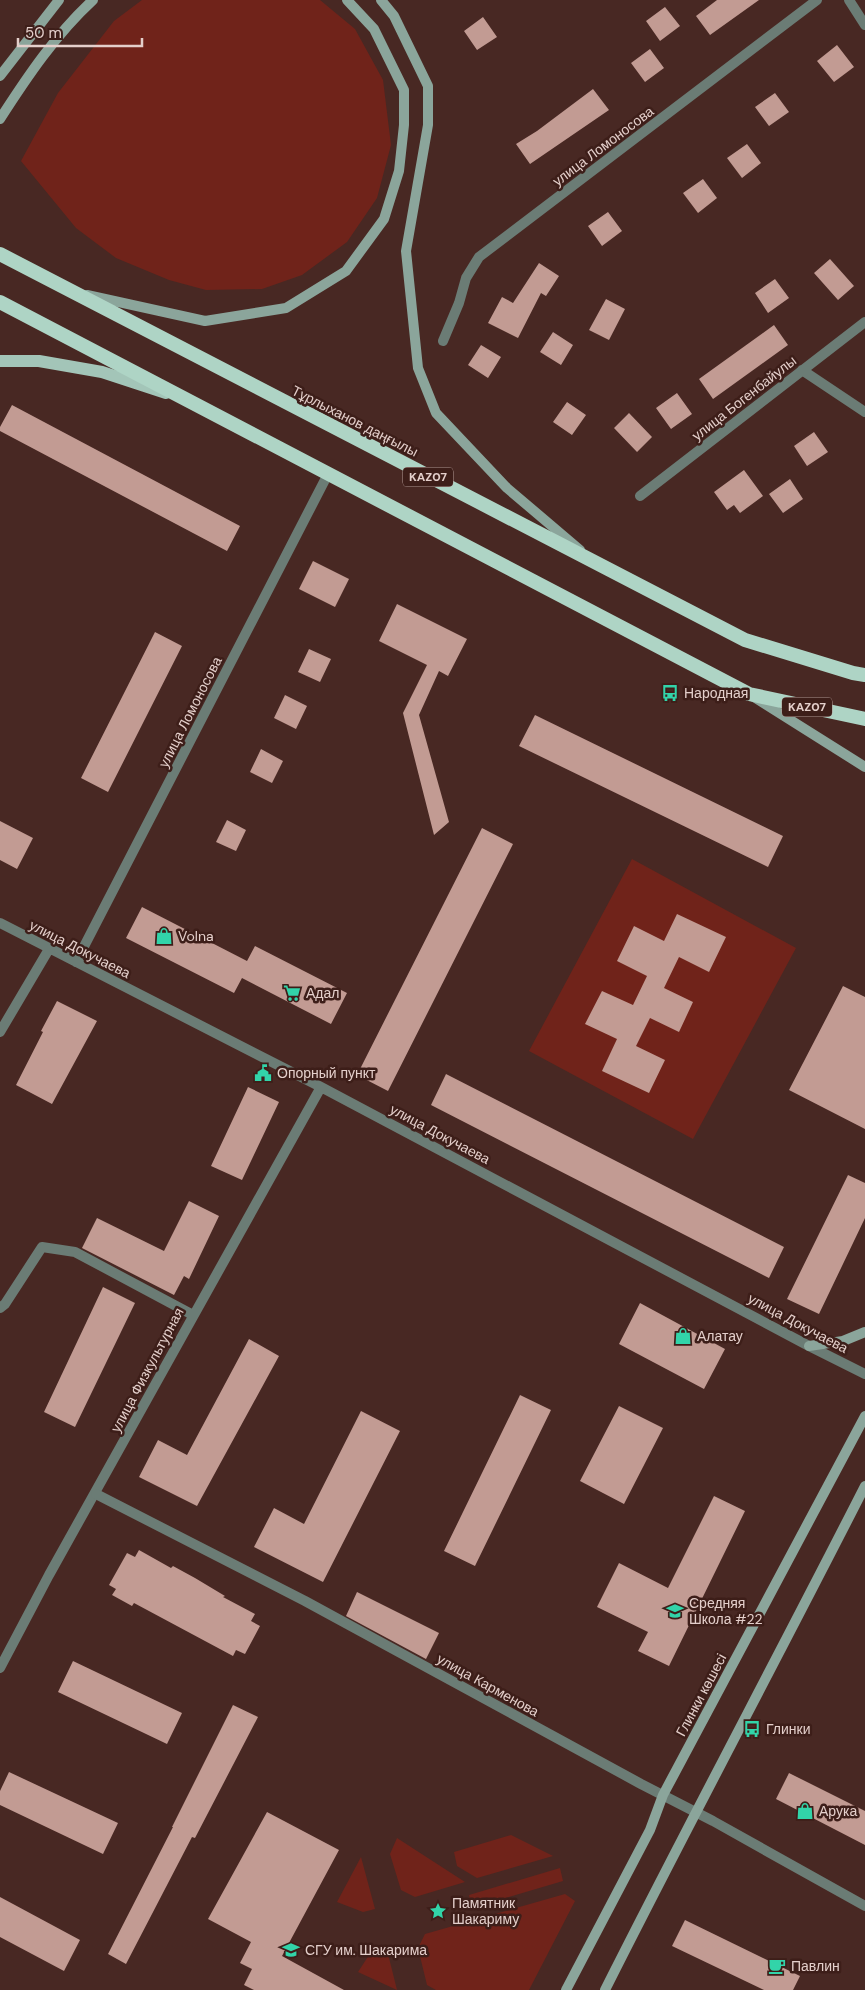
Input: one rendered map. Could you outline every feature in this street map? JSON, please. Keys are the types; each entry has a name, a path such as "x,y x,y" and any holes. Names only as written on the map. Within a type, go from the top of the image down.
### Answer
{"highway":[{"name":"Тұрлыханов даңғылы","path":"0,254 744,640 853,673 865,674"},
{"name":"KAZ07","path":"0,302 749,694 865,719"}],"main road":[{"path":"0,76 59,0"},
{"path":"0,119 26,79 78,14 93,0"},
{"path":"69,291 204,321 286,308 346,271 384,219 400,171 404,125 404,90 374,29 347,0"},
{"path":"381,0 394,16 428,86 428,125 406,251 418,368 436,412 507,488 596,564"},
{"path":"0,360 40,361 102,372 195,403"},
{"path":"749,694 865,767"},
{"path":"809,1346 843,1341 865,1332"},
{"name":"Глинки көшесі","path":"566,1990 650,1830 662,1795 865,1416"},
{"path":"604,1990 725,1753 756,1700 865,1486"}],"street":[{"name":"улица Ломоносова","path":"443,341 459,303 466,278 478,256 817,0"},
{"path":"849,0 865,25"},
{"name":"улица Богенбайулы","path":"640,496 865,322"},
{"path":"802,370 865,412"},
{"name":"улица Ломоносова","path":"76,962 328,474"},
{"name":"улица Докучаева","path":"0,923 320,1087 865,1374"},
{"path":"0,1032 49,949"},
{"name":"улица Физкультурная","path":"0,1668 49,1575 96,1494 320,1087"},
{"path":"0,1308 6,1304 42,1247 75,1252 193,1315"},
{"name":"улица Карменова","path":"96,1494 305,1601 696,1812 865,1906"}],"shaded area":[{"path":"142,0 320,0 355,29 383,80 391,145 377,198 347,242 302,275 262,289 206,290 169,280 116,258 76,228 21,161 58,93 114,21"},
{"path":"632,859 796,948 693,1139 529,1051"},
{"path":"511,1835 553,1856 477,1878 457,1866 454,1852"},
{"path":"397,1838 465,1882 415,1897 401,1890 390,1854"},
{"path":"361,1857 375,1909 363,1912 337,1902"},
{"path":"560,1868 563,1881 472,1908 469,1895"},
{"path":"565,1894 575,1901 529,1990 436,1990 427,1985 418,1948 425,1934"},
{"path":"386,1946 397,1990 358,1972 373,1949"}],"building":[{"path":"717,0 759,0 710,35 696,16"},
{"path":"665,7 680,26 660,41 646,21"},
{"path":"483,17 497,37 477,50 464,31"},
{"path":"837,45 854,67 834,82 817,61"},
{"path":"650,49 664,68 645,82 631,63"},
{"path":"593,89 609,110 530,164 516,144 537,131"},
{"path":"775,93 789,112 769,126 755,107"},
{"path":"747,144 761,163 742,178 727,158"},
{"path":"703,179 717,198 698,213 683,193"},
{"path":"608,212 622,231 602,246 588,226"},
{"path":"830,259 854,286 838,300 814,273"},
{"path":"539,263 559,276 546,296 541,293 518,338 488,323 502,297 513,303"},
{"path":"775,279 789,298 768,313 755,293"},
{"path":"606,299 625,309 609,340 589,330"},
{"path":"774,325 788,345 713,399 699,379"},
{"path":"553,332 573,345 561,365 540,352"},
{"path":"481,345 501,357 488,378 468,365"},
{"path":"677,393 692,414 671,429 656,408"},
{"path":"567,402 586,415 572,435 553,422"},
{"path":"12,405 240,526 227,551 0,431 0,427"},
{"path":"629,413 652,437 637,452 614,428"},
{"path":"814,432 828,452 807,466 794,446"},
{"path":"744,470 763,496 740,513 734,505 727,510 714,492"},
{"path":"790,479 803,499 783,513 769,494"},
{"path":"313,561 349,579 335,607 299,589"},
{"path":"397,604 467,639 448,676 439,671 419,715 449,822 434,835 403,713 427,665 379,641"},
{"path":"155,632 182,646 108,792 81,778"},
{"path":"309,649 331,659 320,682 298,672"},
{"path":"285,695 307,706 296,729 274,718"},
{"path":"535,715 783,836 768,867 519,746"},
{"path":"261,749 283,761 272,783 250,772"},
{"path":"227,820 246,830 236,851 216,842"},
{"path":"0,821 33,838 17,869 0,860"},
{"path":"482,828 513,844 388,1091 357,1075"},
{"path":"142,907 247,961 255,946 347,993 331,1024 242,978 234,993 126,938"},
{"path":"677,914 726,937 709,972 679,957 664,988 693,1002 679,1032 650,1018 636,1046 665,1060 649,1093 602,1071 617,1039 585,1024 602,991 633,1005 647,976 617,961 634,926 664,941"},
{"path":"843,986 865,997 865,1129 789,1090"},
{"path":"57,1001 97,1021 52,1104 16,1085"},
{"path":"446,1074 784,1247 769,1278 431,1105"},
{"path":"248,1087 279,1102 242,1180 211,1166"},
{"path":"848,1175 865,1183 865,1218 819,1314 787,1299"},
{"path":"189,1201 219,1216 189,1279 184,1276 174,1295 82,1248 97,1218 164,1251"},
{"path":"103,1287 135,1303 75,1427 44,1412"},
{"path":"640,1303 725,1349 704,1389 619,1344"},
{"path":"249,1339 279,1356 197,1506 139,1477 158,1440 187,1455"},
{"path":"520,1395 551,1410 475,1566 444,1551"},
{"path":"619,1406 663,1428 624,1504 580,1481"},
{"path":"361,1411 400,1431 323,1582 254,1547 274,1508 304,1524"},
{"path":"714,1496 745,1511 669,1666 638,1651 648,1632 597,1607 619,1563 668,1588"},
{"path":"139,1550 171,1568 173,1566 195,1578 225,1596 223,1597 255,1614 251,1621 260,1626 245,1654 236,1650 233,1656 134,1603 132,1606 112,1595 116,1589 109,1585 127,1553 135,1557"},
{"path":"357,1592 439,1633 426,1659 346,1616"},
{"path":"73,1661 182,1713 167,1744 58,1692"},
{"path":"233,1705 258,1717 195,1838 192,1837 126,1964 108,1954"},
{"path":"9,1772 118,1823 103,1854 0,1805 0,1791"},
{"path":"789,1773 865,1811 865,1845 776,1799"},
{"path":"267,1812 339,1850 282,1956 344,1990 254,1990 244,1985 252,1969 240,1963 251,1942 208,1919"},
{"path":"0,1897 80,1940 64,1971 0,1937"},
{"path":"685,1920 800,1976 793,1990 764,1990 672,1946"}],"place":[{"name":"Народная","path":"670,693"},
{"name":"Volna","path":"164,936"},
{"name":"Адал","path":"292,993"},
{"name":"Опорный пункт","path":"263,1073"},
{"name":"Алатау","path":"683,1336"},
{"name":"Средняя Школа #22","path":"675,1611"},
{"name":"Глинки","path":"752,1729"},
{"name":"Арука","path":"805,1811"},
{"name":"Памятник Шакариму","path":"438,1911"},
{"name":"СГУ им. Шакарима","path":"291,1950"},
{"name":"Павлин","path":"777,1966"}]}
